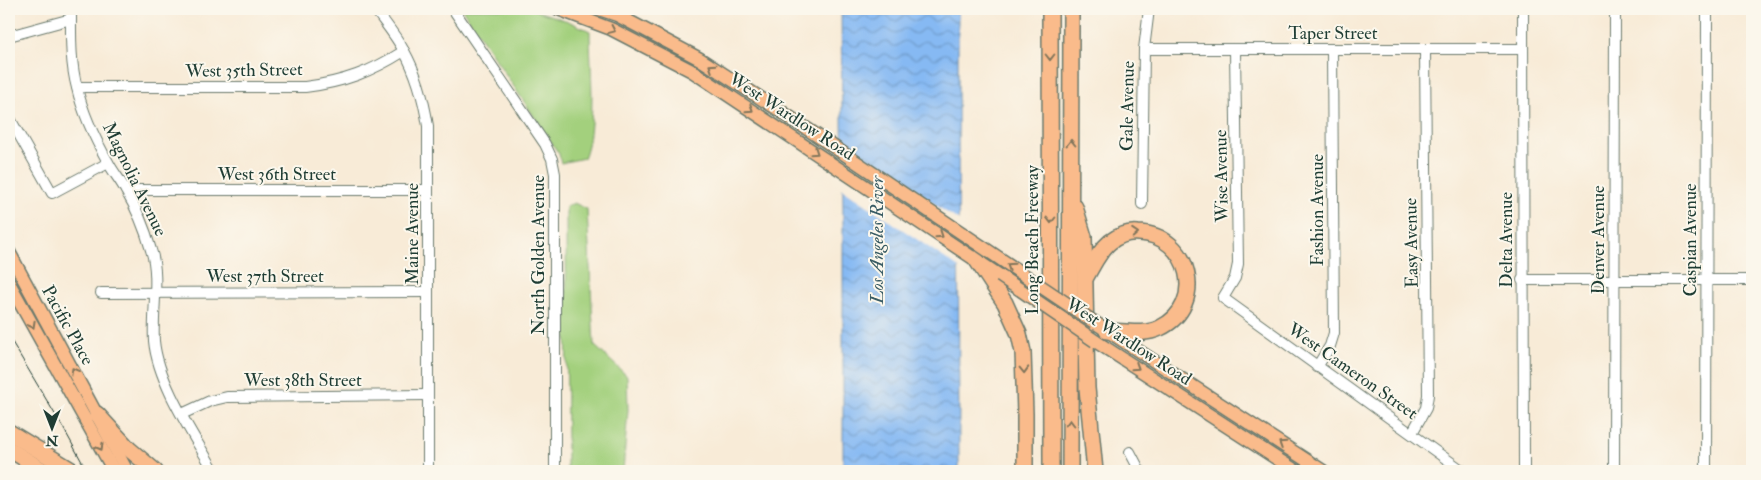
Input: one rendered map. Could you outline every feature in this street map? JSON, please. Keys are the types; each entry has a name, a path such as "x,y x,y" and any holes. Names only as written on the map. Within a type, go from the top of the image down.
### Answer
{"highway":[{"name":"Long Beach Freeway","path":"1050,9 1051,471"},
{"path":"1070,471 1071,9"},
{"path":"1071,192 1084,237 1087,388 1095,471"},
{"path":"1086,277 1102,249 1124,234 1133,232 1158,236 1174,248 1187,271 1188,291 1181,310 1174,318 1159,328 1150,331 1133,332 1101,326"},
{"path":"976,259 1015,322 1023,352 1026,414 1025,471"},
{"path":"92,418 155,471"},
{"path":"1043,471 1051,431"},
{"path":"9,432 73,471"},
{"path":"9,442 51,471"},
{"path":"9,449 51,471"}],"main road":[{"name":"West Wardlow Road","path":"558,9 611,29 684,67 976,259 1095,341 1296,471"},
{"name":"West Wardlow Road","path":"599,9 618,15 700,58 1322,471"},
{"name":"Pacific Place","path":"9,252 92,418"},
{"name":"Pacific Place","path":"9,283 92,418"},
{"path":"92,418 114,471"},
{"path":"92,418 127,471"}],"street":[{"name":"Maine Avenue","path":"375,9 404,51 419,87 427,119 428,395 426,471"},
{"name":"North Golden Avenue","path":"453,9 545,144 552,159 555,174 555,471"},
{"name":"Gale Avenue","path":"1142,204 1144,49 1149,9"},
{"name":"Delta Avenue","path":"1523,9 1522,280 1524,471"},
{"name":"Denver Avenue","path":"1614,471 1615,9"},
{"name":"Caspian Avenue","path":"1706,471 1707,9"},
{"path":"9,36 71,14"},
{"name":"Magnolia Avenue","path":"71,14 71,43 76,88 93,133 108,163 126,190 142,223 152,253 154,341 157,359 163,376 182,414 214,471"},
{"name":"Taper Street","path":"1144,49 1523,49"},
{"name":"Wise Avenue","path":"1222,298 1235,278 1238,264 1236,49"},
{"name":"Fashion Avenue","path":"1318,367 1330,346 1334,333 1332,49"},
{"name":"Easy Avenue","path":"1412,433 1426,408 1428,395 1425,49"},
{"name":"West 35th Street","path":"76,88 305,87 332,83 358,75 384,64 404,51"},
{"path":"9,117 52,193 108,163"},
{"name":"West 36th Street","path":"126,190 428,190"},
{"path":"1522,280 1752,280"},
{"name":"West 37th Street","path":"102,293 428,292"},
{"name":"West Cameron Street","path":"1222,298 1464,471"},
{"name":"West 38th Street","path":"182,414 210,401 226,397 428,395"},
{"path":"1130,452 1140,471"}],"green space":[{"path":"462,9 531,9 568,21 590,31 592,113 588,145 584,158 561,163 559,154"},
{"path":"574,203 587,209 594,345 627,376 628,410 623,471 567,471 566,207"}],"water":[{"name":"Los Angeles River","path":"841,9 958,9 959,471 843,471"}],"pier":[{"path":"840,141 961,222 962,270 840,187"}],"tram line":[{"path":"9,337 87,471"}]}
